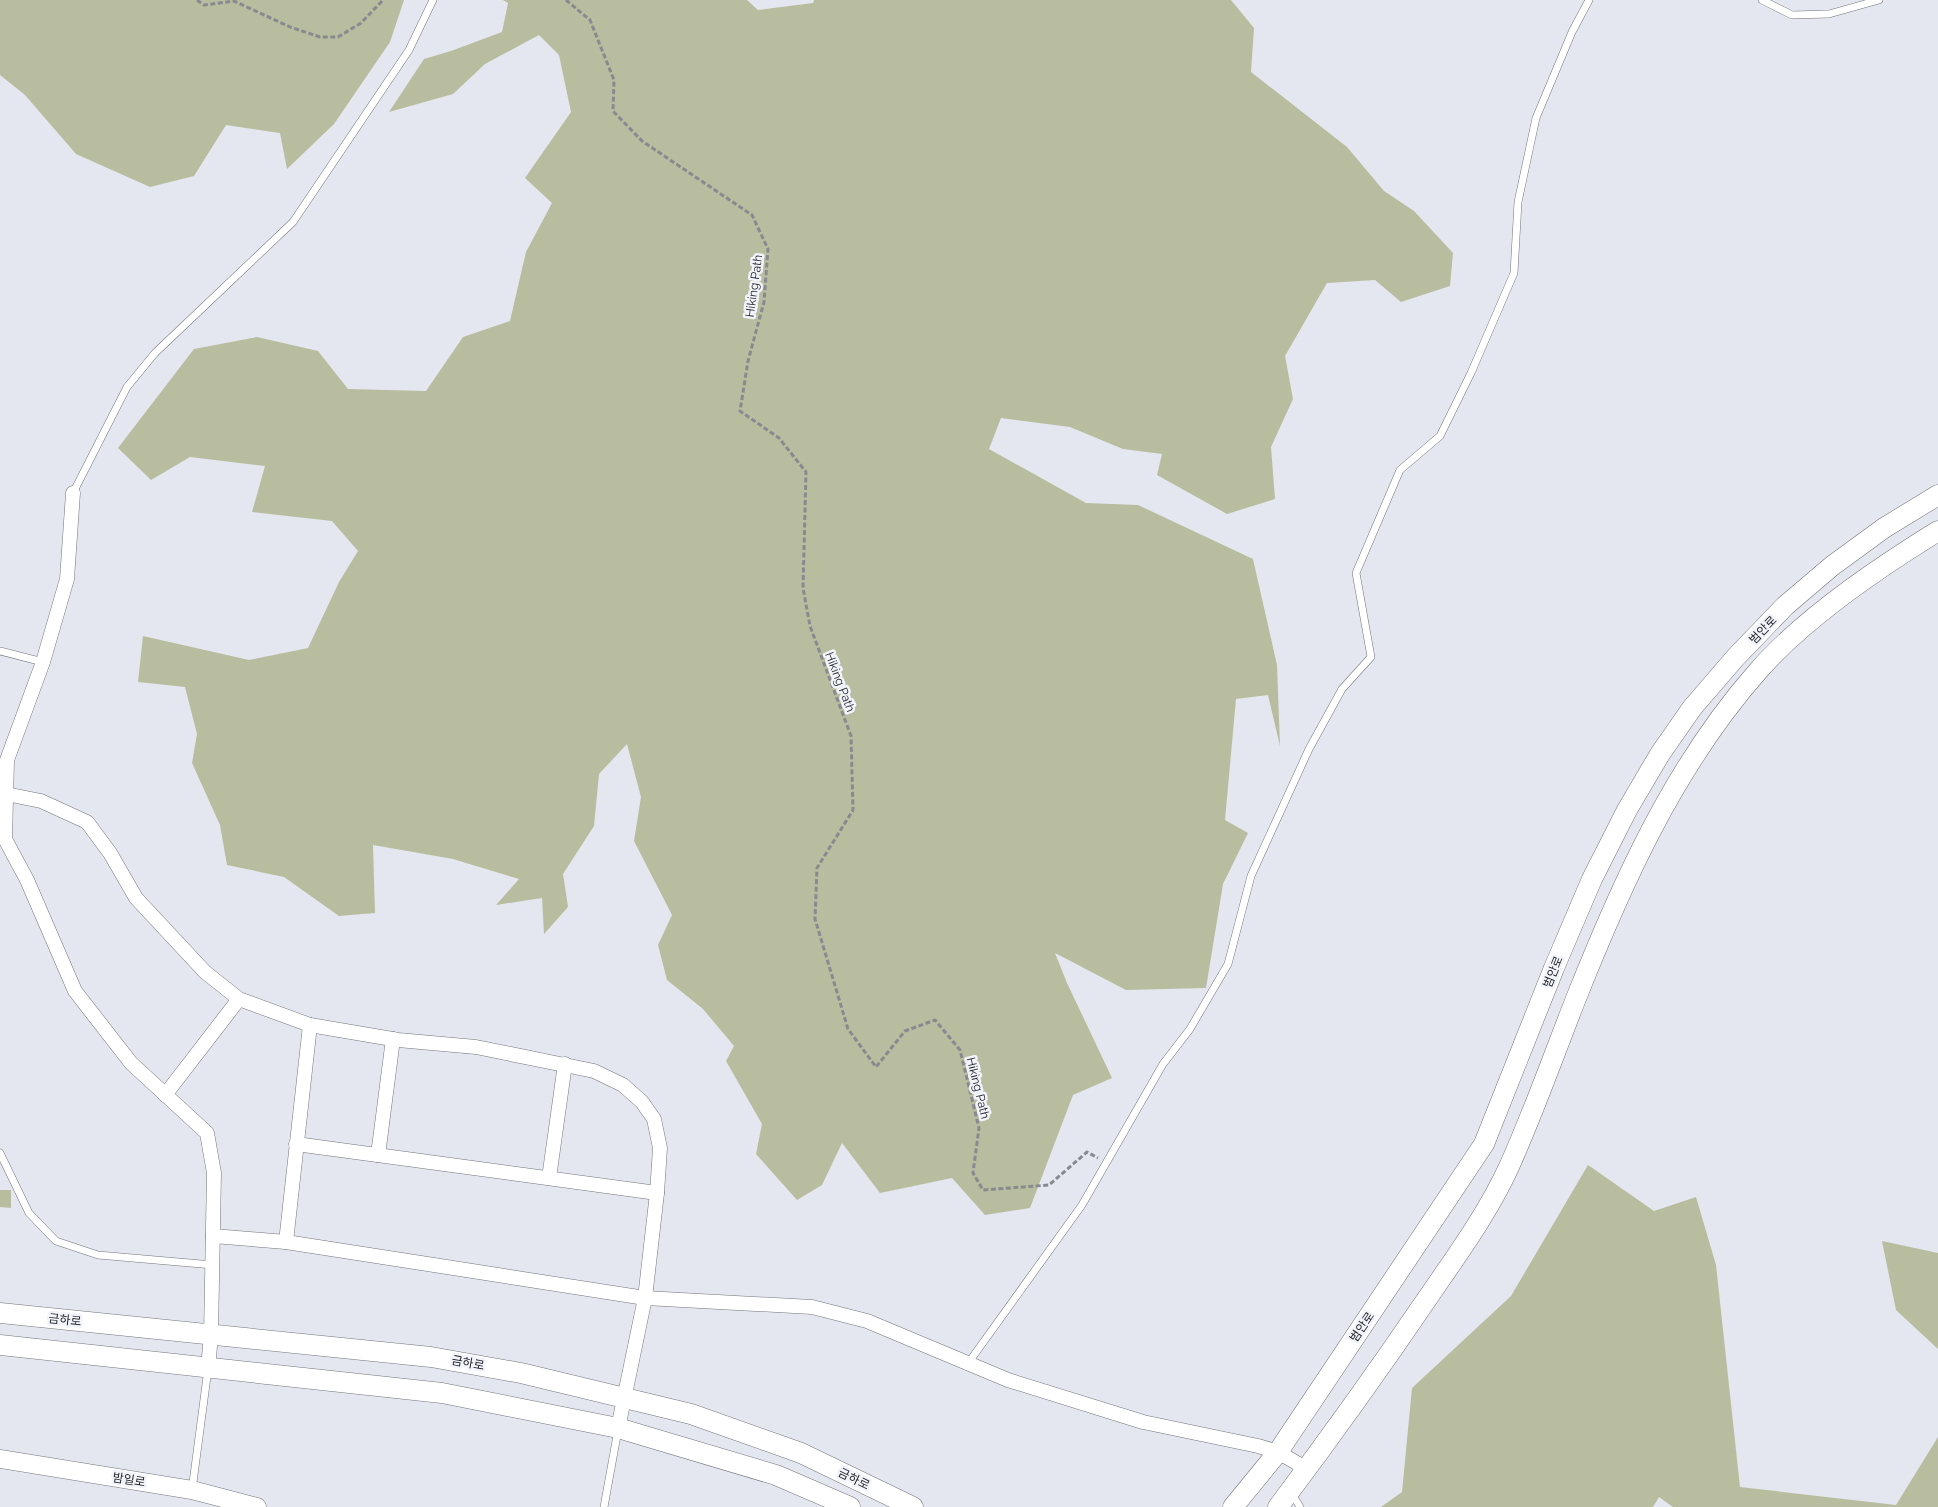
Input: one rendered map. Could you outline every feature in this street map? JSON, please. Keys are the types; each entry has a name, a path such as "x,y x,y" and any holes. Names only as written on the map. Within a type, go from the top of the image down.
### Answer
{"main road":[{"name":"범안로","path":"1233,1507 1278,1452 1484,1144 1554,968 1592,879 1627,810 1660,754 1692,708 1735,658 1785,606 1832,566 1884,528 1938,495"},
{"name":"범안로","path":"1278,1507 1295,1499 1307,1469 1385,1360 1486,1211 1508,1168 1554,1061 1574,1004 1620,894 1686,768 1758,670 1805,625 1894,558 1938,531"},
{"name":"금하로","path":"0,1313 431,1357 521,1372 691,1414 801,1453 913,1507"},
{"path":"0,1345 442,1392 618,1428 776,1475 850,1507"}],"street":[{"path":"73,493 67,579 43,662 7,760 5,839 27,880 75,991 131,1063 207,1133 214,1173 211,1335 208,1368"},
{"path":"6,794 41,801 87,822 110,853 136,898 205,972 239,999 310,1025 393,1039 476,1047 594,1071 623,1085 642,1102 654,1119 660,1148 657,1193 644,1298 618,1428"},
{"path":"165,1095 239,999"},
{"path":"286,1242 310,1025"},
{"path":"378,1154 393,1039"},
{"path":"549,1178 565,1064"},
{"path":"296,1144 657,1193"},
{"path":"213,1236 286,1242 644,1298 812,1308 867,1320 1008,1380 1142,1422 1258,1446 1278,1452 1307,1469"},
{"name":"밤일로","path":"0,1459 192,1490 257,1507"}],"lane":[{"path":"73,493 127,387 155,353 293,222 409,50 433,0"},
{"path":"969,1362 1082,1205 1163,1064 1190,1029 1228,964 1251,876 1305,758 1342,689 1371,657 1356,573 1400,470 1440,436 1472,373 1514,273 1518,202 1536,118 1572,32 1589,0"},
{"path":"1762,0 1792,15 1828,14 1879,0"},
{"path":"0,651 43,662"},
{"path":"0,1153 29,1214 56,1241 98,1255 213,1265"},
{"path":"192,1490 208,1368"},
{"path":"604,1507 618,1428"}],"path":[{"path":"197,0 204,5 234,1 290,27 320,37 338,37 361,23 383,0"},
{"name":"Hiking Path","path":"566,0 590,20 614,80 613,111 642,141 752,215 768,249 764,302 748,361 740,411 779,438 806,472 804,588 808,616 851,736 853,810 817,868 815,919 848,1029 876,1067 904,1031 935,1020 960,1050 979,1128 973,1173 982,1190 1049,1185 1087,1152 1107,1162"}],"green space":[{"path":"0,0 404,0 390,42 334,124 287,169 280,133 226,125 194,176 150,187 76,154 25,95 0,75"},
{"path":"503,0 747,0 758,10 813,3 814,0 1231,0 1254,28 1251,72 1347,147 1384,191 1414,211 1453,253 1450,286 1401,302 1375,280 1327,283 1285,356 1293,399 1271,447 1275,499 1227,514 1157,475 1162,454 1123,449 1070,427 1001,418 989,449 1086,503 1138,505 1253,559 1277,665 1280,746 1268,695 1236,699 1225,820 1248,833 1223,884 1206,988 1126,990 1055,953 1067,983 1112,1078 1073,1095 1030,1208 985,1215 952,1178 880,1193 842,1143 822,1185 797,1200 756,1154 762,1124 726,1061 734,1046 703,1009 667,980 658,945 672,915 634,841 641,797 627,744 599,774 594,826 563,874 568,907 544,934 542,898 496,905 519,879 453,859 373,845 375,913 339,916 284,877 227,865 220,825 192,763 197,734 185,687 138,682 143,636 249,660 308,648 339,582 358,551 332,521 252,512 265,466 190,457 151,480 118,448 194,349 257,337 318,351 348,389 426,391 463,337 510,321 526,252 552,203 525,178 571,112 559,55 539,35 485,64 453,94 389,112 424,59 502,32 508,3"},
{"path":"1588,1165 1654,1211 1696,1197 1716,1265 1740,1487 1896,1505 1938,1437 1938,1507 1673,1507 1659,1497 1653,1507 1381,1507 1402,1492 1412,1388 1511,1296"},
{"path":"0,1190 11,1190 11,1208 0,1207"},
{"path":"1882,1241 1938,1253 1938,1349 1896,1310"}]}
